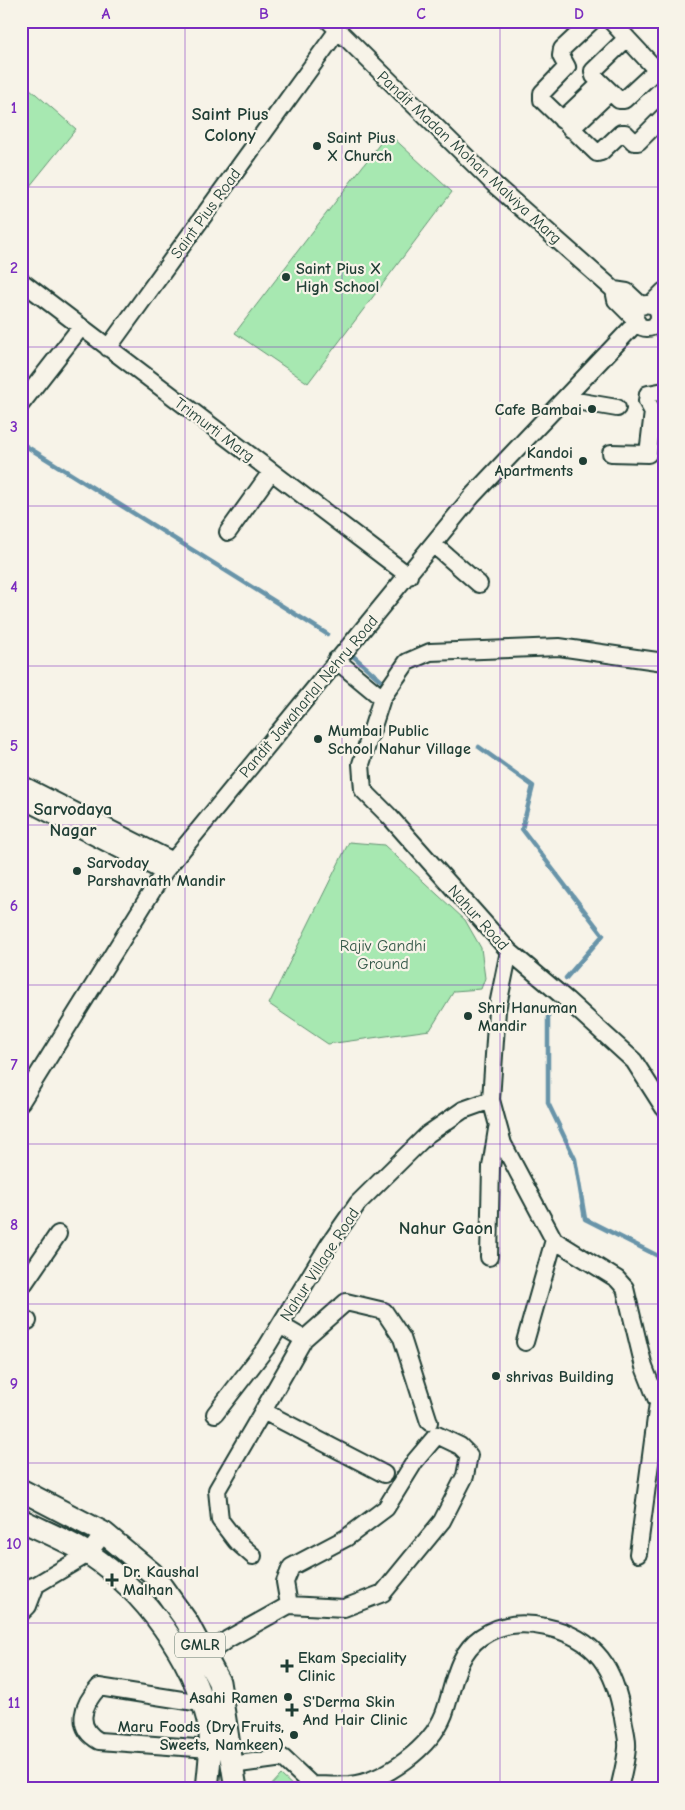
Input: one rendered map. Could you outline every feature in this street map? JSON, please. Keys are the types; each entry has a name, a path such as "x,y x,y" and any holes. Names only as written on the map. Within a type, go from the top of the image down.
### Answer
{"main road":[{"name":"GMLR","path":"21,1490 104,1533 152,1573 187,1622 219,1682 236,1789"},
{"name":"GMLR","path":"21,1520 88,1554 124,1580 179,1647 208,1722 210,1748 208,1789"}],"street":[{"path":"592,21 562,49 561,56 567,67 541,97 597,153 601,152 621,134 625,133 634,142 638,142 664,116"},
{"name":"Pandit Madan Mohan Malviya Marg","path":"333,26 496,186 614,290 616,300 650,316"},
{"name":"Saint Pius Road","path":"108,348 333,26"},
{"path":"623,28 661,70 624,100 619,100 594,76 593,71 623,28"},
{"path":"567,124 606,87"},
{"name":"Trimurti Marg","path":"21,281 409,576"},
{"name":"Pandit Jawaharlal Nehru Road","path":"21,1102 169,866 336,660 409,576 473,496 564,399 650,316 664,292"},
{"path":"21,404 81,327"},
{"path":"611,453 648,454 653,412 647,402 648,396 651,392 664,392"},
{"path":"564,399 617,408"},
{"path":"664,401 659,404 655,442 656,445 664,447"},
{"path":"228,532 271,472"},
{"path":"434,545 479,584"},
{"name":"Nahur Road","path":"664,662 559,647 430,652 407,662 382,698 361,764 363,790 402,830 509,951 567,1000 634,1061 664,1108"},
{"path":"336,660 382,698"},
{"path":"21,784 47,804 169,866"},
{"path":"21,799 47,804"},
{"path":"509,951 500,986 497,1010 491,1100 503,1144 554,1240 617,1279 626,1288 644,1367 658,1403 638,1554"},
{"name":"Nahur Village Road","path":"215,1414 266,1348 330,1243 358,1203 428,1134 464,1110 491,1100"},
{"path":"489,1257 491,1167 497,1124"},
{"path":"21,1288 58,1234"},
{"path":"526,1342 554,1240"},
{"path":"253,1556 236,1541 220,1520 217,1490 304,1339 346,1302 384,1311 402,1338 429,1422"},
{"path":"280,1326 304,1339"},
{"path":"263,1411 384,1474"},
{"path":"206,1655 228,1639 289,1605 344,1608 383,1593 442,1521 465,1476 469,1455 460,1446 437,1435 415,1461 386,1508 346,1538 291,1567 285,1582 289,1605"},
{"path":"21,1613 28,1606 29,1587 88,1554 104,1533"},
{"path":"232,1765 283,1758 314,1787 352,1784 389,1772 421,1748 443,1716 462,1655 481,1637 505,1626 529,1623 565,1631 588,1644 611,1671 622,1709 628,1746 619,1789"},
{"path":"202,1703 99,1687 90,1697 84,1711 84,1728 99,1741 210,1748"}],"green space":[{"path":"21,81 76,129 21,197"},
{"path":"388,133 452,192 308,383 235,333"},
{"name":"Rajiv Gandhi Ground","path":"349,842 384,845 465,920 481,948 485,978 481,989 454,991 430,1030 328,1044 269,1004"},
{"path":"281,1775 296,1789 268,1789"}],"waterway":[{"path":"21,443 327,634"},
{"path":"352,655 386,685"},
{"path":"479,747 533,786 522,829 603,935 566,978"},
{"path":"548,1008 548,1103 575,1159 585,1219 664,1259"}],"place":[{"name":"Saint Pius X Church","path":"317,146"},
{"name":"Saint Pius X High School","path":"286,277"},
{"name":"Cafe Bambai","path":"592,409"},
{"name":"Kandoi Apartments","path":"583,461"},
{"name":"Mumbai Public School Nahur Village","path":"318,739"},
{"name":"Sarvoday Parshavnath Mandir","path":"77,871"},
{"name":"Shri Hanuman Mandir","path":"468,1016"},
{"name":"shrivas Building","path":"496,1376"},
{"name":"Dr. Kaushal Malhan","path":"112,1580"},
{"name":"Ekam Speciality Clinic","path":"287,1666"},
{"name":"Asahi Ramen","path":"288,1697"},
{"name":"S'Derma Skin And Hair Clinic","path":"292,1710"},
{"name":"Maru Foods (Dry Fruits, Sweets, Namkeen)","path":"294,1735"}],"district":[{"name":"Saint Pius Colony","path":"230,124"},
{"name":"Sarvodaya Nagar","path":"73,820"},
{"name":"Nahur Gaon","path":"446,1228"}]}
